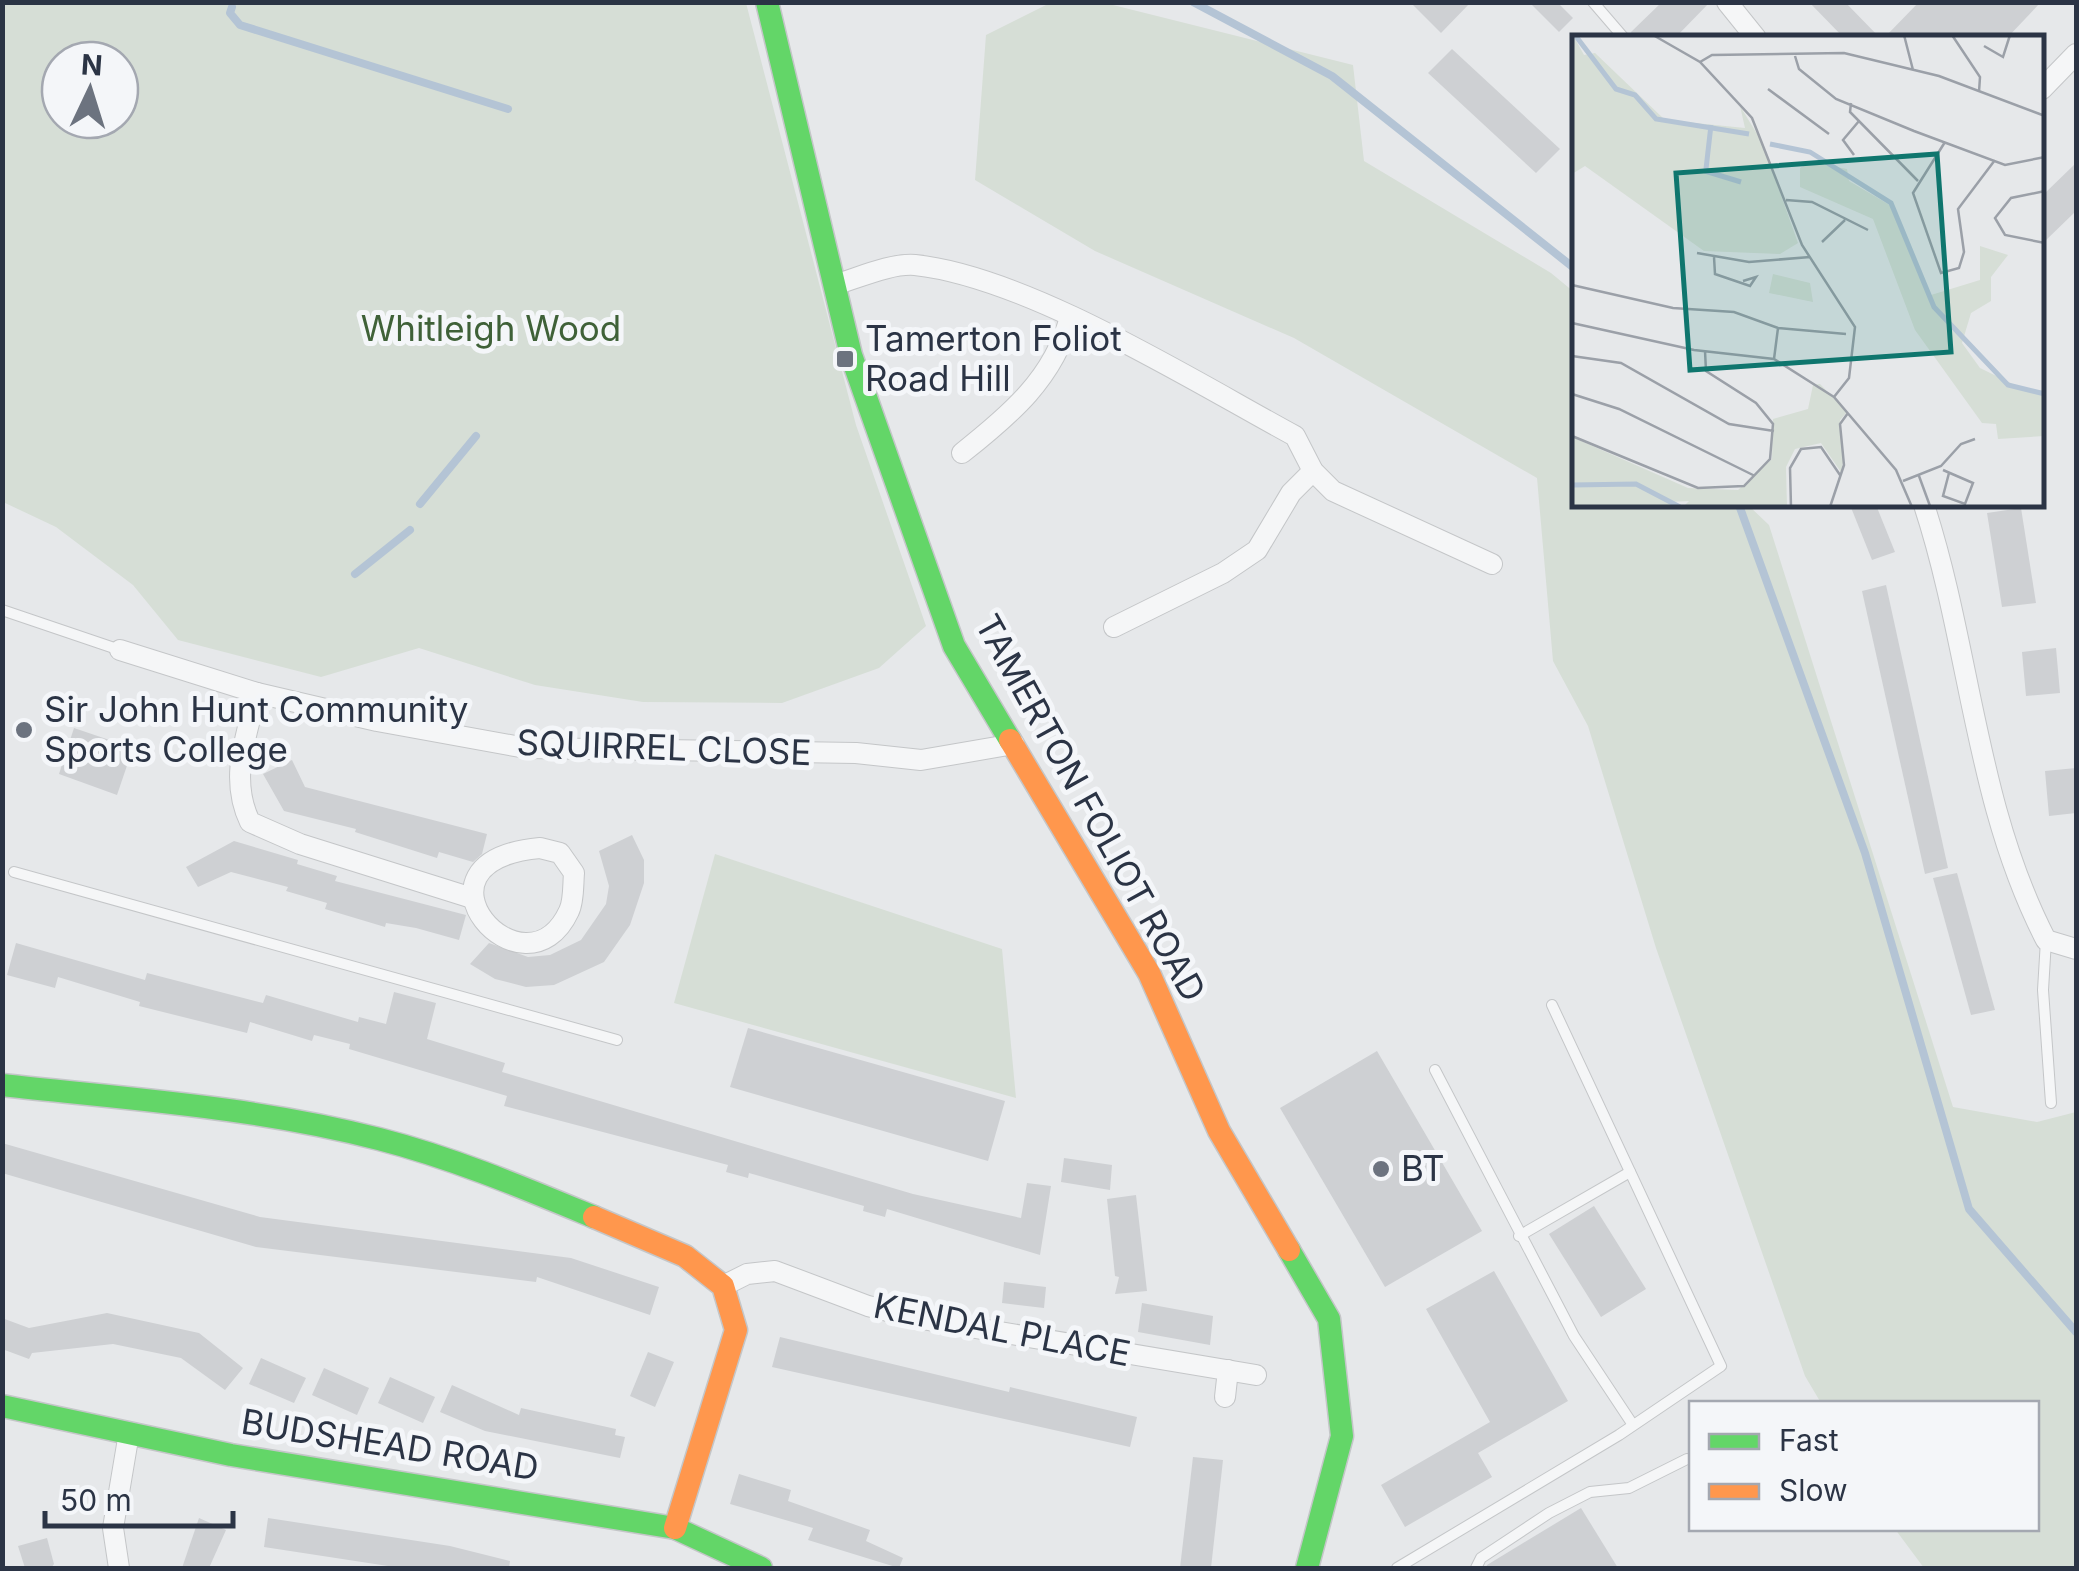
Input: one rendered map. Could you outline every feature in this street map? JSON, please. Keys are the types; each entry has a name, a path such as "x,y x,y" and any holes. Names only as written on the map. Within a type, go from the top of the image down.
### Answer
{"street":[{"name":"TAMERTON FOLIOT ROAD","path":"768,2 851,355 954,646 1149,972 1219,1132 1329,1318 1342,1436 1307,1568"},
{"path":"1727,2 1749,35"},
{"path":"2044,88 2076,54"},
{"path":"834,284 910,264 953,272 1070,317 1295,436 1313,471 1333,491 1492,564"},
{"path":"962,453 1018,409 1061,351 1070,317"},
{"path":"1114,627 1223,573 1257,550 1290,494 1313,471"},
{"path":"1925,508 1940,552 1984,774 2024,898 2046,940 2076,949"},
{"name":"SQUIRREL CLOSE","path":"120,650 257,693 377,721 526,748 856,753 922,760 1014,744"},
{"path":"257,693 240,763 238,797 250,822 300,844 472,898"},
{"path":"540,848 560,853 574,872 570,910 545,937 523,942 491,933 478,918 472,898 484,868 508,851 540,848"},
{"path":"2,1085 218,1108 380,1139 506,1180 685,1256 723,1286 736,1330 674,1528"},
{"name":"KENDAL PLACE","path":"723,1286 747,1274 774,1272 868,1306 916,1318 1256,1374"},
{"path":"1225,1397 1228,1370"},
{"name":"BUDSHEAD ROAD","path":"2,1406 232,1455 674,1528 761,1568"},
{"path":"119,1568 113,1528 129,1433"}],"lane":[{"path":"1594,2 1622,35"},
{"path":"2,610 120,650"},
{"path":"14,872 617,1040"},
{"path":"2046,940 2043,990 2050,1103"},
{"path":"1397,1568 1633,1425 1720,1366 1552,1005"},
{"path":"1435,1070 1574,1336 1633,1425"},
{"path":"1519,1236 1630,1172"},
{"path":"1476,1568 1481,1558 1550,1512 1590,1492 1629,1488 1687,1459"}],"green space":[{"name":"Whitleigh Wood","path":"2,3 746,3 856,425 926,626 879,668 782,703 643,702 535,685 419,648 321,677 178,640 133,585 56,527 3,502"},
{"path":"1050,3 1105,3 1353,65 1364,161 1551,273 1572,290 1572,508 1751,508 1769,525 1953,1107 2037,1122 2076,1112 2076,1568 1924,1568 1896,1531 2039,1531 2039,1401 1820,1401 1805,1376 1656,948 1588,726 1553,661 1537,478 1294,338 1095,251 975,180 986,35"},
{"path":"715,854 1002,949 1016,1098 674,1003"}],"building":[{"path":"1410,2 1471,2 1441,33"},
{"path":"1529,2 1557,2 1573,18 1559,32"},
{"path":"1662,2 1710,2 1678,35 1631,32"},
{"path":"1809,2 1845,2 1877,35 1841,35"},
{"path":"1919,2 2041,2 2010,35 1887,35"},
{"path":"1452,49 1560,149 1536,173 1428,73"},
{"path":"2076,163 2076,211 2044,242 2044,194"},
{"path":"1851,508 1877,508 1895,552 1872,560"},
{"path":"2021,508 2036,603 2002,607 1987,513"},
{"path":"1886,585 1948,868 1925,874 1862,591"},
{"path":"2056,648 2060,693 2026,696 2022,652"},
{"path":"74,728 133,748 117,795 59,774"},
{"path":"292,760 305,787 487,834 482,854 473,862 439,852 437,858 355,832 356,829 284,811 263,774"},
{"path":"2076,768 2076,813 2049,816 2045,771"},
{"path":"632,835 644,860 644,883 630,925 604,962 554,985 526,987 495,979 470,964 489,943 528,957 550,955 581,940 606,904 609,886 599,851"},
{"path":"234,841 298,860 297,864 337,876 335,881 466,915 459,940 416,928 386,923 385,927 325,909 327,903 286,891 288,887 231,872 198,887 186,867"},
{"path":"1957,873 1995,1010 1971,1015 1933,878"},
{"path":"16,943 145,980 147,973 263,1003 266,995 358,1022 359,1017 386,1024 394,992 436,1003 427,1039 505,1063 502,1072 913,1194 1021,1218 1027,1183 1051,1186 1040,1255 887,1209 885,1217 863,1211 864,1206 749,1173 748,1178 726,1172 728,1165 504,1106 507,1096 349,1049 350,1044 314,1035 312,1041 250,1022 247,1033 139,1006 140,1002 58,977 55,988 7,975"},
{"path":"748,1028 1005,1101 988,1161 730,1087"},
{"name":"BT","path":"1377,1051 1482,1231 1385,1287 1280,1108"},
{"path":"2,1143 260,1217 571,1258 659,1287 650,1315 537,1277 536,1282 256,1247 2,1173"},
{"path":"1064,1158 1112,1165 1110,1190 1061,1182"},
{"path":"1136,1195 1147,1291 1115,1294 1119,1277 1115,1276 1107,1199"},
{"path":"1594,1206 1646,1289 1601,1317 1549,1234"},
{"name":"BT","path":"1494,1271 1568,1401 1478,1453 1492,1477 1405,1527 1381,1485 1490,1422 1426,1309"},
{"path":"1004,1282 1046,1287 1044,1308 1002,1303"},
{"path":"1142,1303 1213,1316 1210,1345 1138,1332"},
{"path":"107,1313 199,1333 243,1368 225,1390 181,1358 113,1344 32,1353 29,1359 2,1349 2,1318 29,1328"},
{"path":"780,1337 1009,1392 1010,1387 1137,1417 1130,1447 772,1367"},
{"path":"648,1352 674,1362 655,1407 630,1396"},
{"path":"261,1358 306,1378 294,1403 249,1384"},
{"path":"324,1368 369,1388 357,1415 312,1395"},
{"path":"390,1377 435,1397 423,1423 378,1403"},
{"path":"452,1385 519,1415 521,1408 616,1429 615,1435 625,1437 620,1458 485,1431 440,1412"},
{"path":"1193,1457 1223,1460 1211,1568 1180,1568"},
{"path":"739,1474 791,1490 788,1501 870,1530 866,1541 903,1558 899,1568 808,1540 813,1528 730,1504"},
{"path":"1581,1508 1618,1568 1486,1568 1487,1565"},
{"path":"199,1518 226,1530 209,1568 182,1568"},
{"path":"268,1518 450,1546 510,1561 509,1568 401,1568 264,1547"},
{"path":"47,1538 54,1564 51,1568 25,1568 18,1546"}],"waterway":[{"path":"1193,2 1332,76 1572,266"},
{"path":"232,7 230,13 240,25 508,109"},
{"path":"420,504 476,436"},
{"path":"1740,508 1865,853 1969,1209 2076,1332"},
{"path":"355,574 410,530"}],"traffic: fast":[{"path":"767,2 851,355 954,646 1010,740"},
{"path":"2,1085 192,1105 333,1128 434,1155 594,1217"},
{"path":"1289,1250 1329,1319 1342,1436 1307,1568"},
{"path":"2,1406 231,1455 675,1528 761,1568"}],"traffic: slow":[{"path":"1010,740 1149,973 1219,1131 1289,1250"},
{"path":"594,1217 685,1256 723,1286 736,1330 675,1528"}],"place":[{"name":"Tamerton Foliot Road Hill","path":"845,359"},
{"name":"Sir John Hunt Community Sports College","path":"24,730"},
{"name":"BT","path":"1381,1169"}]}
